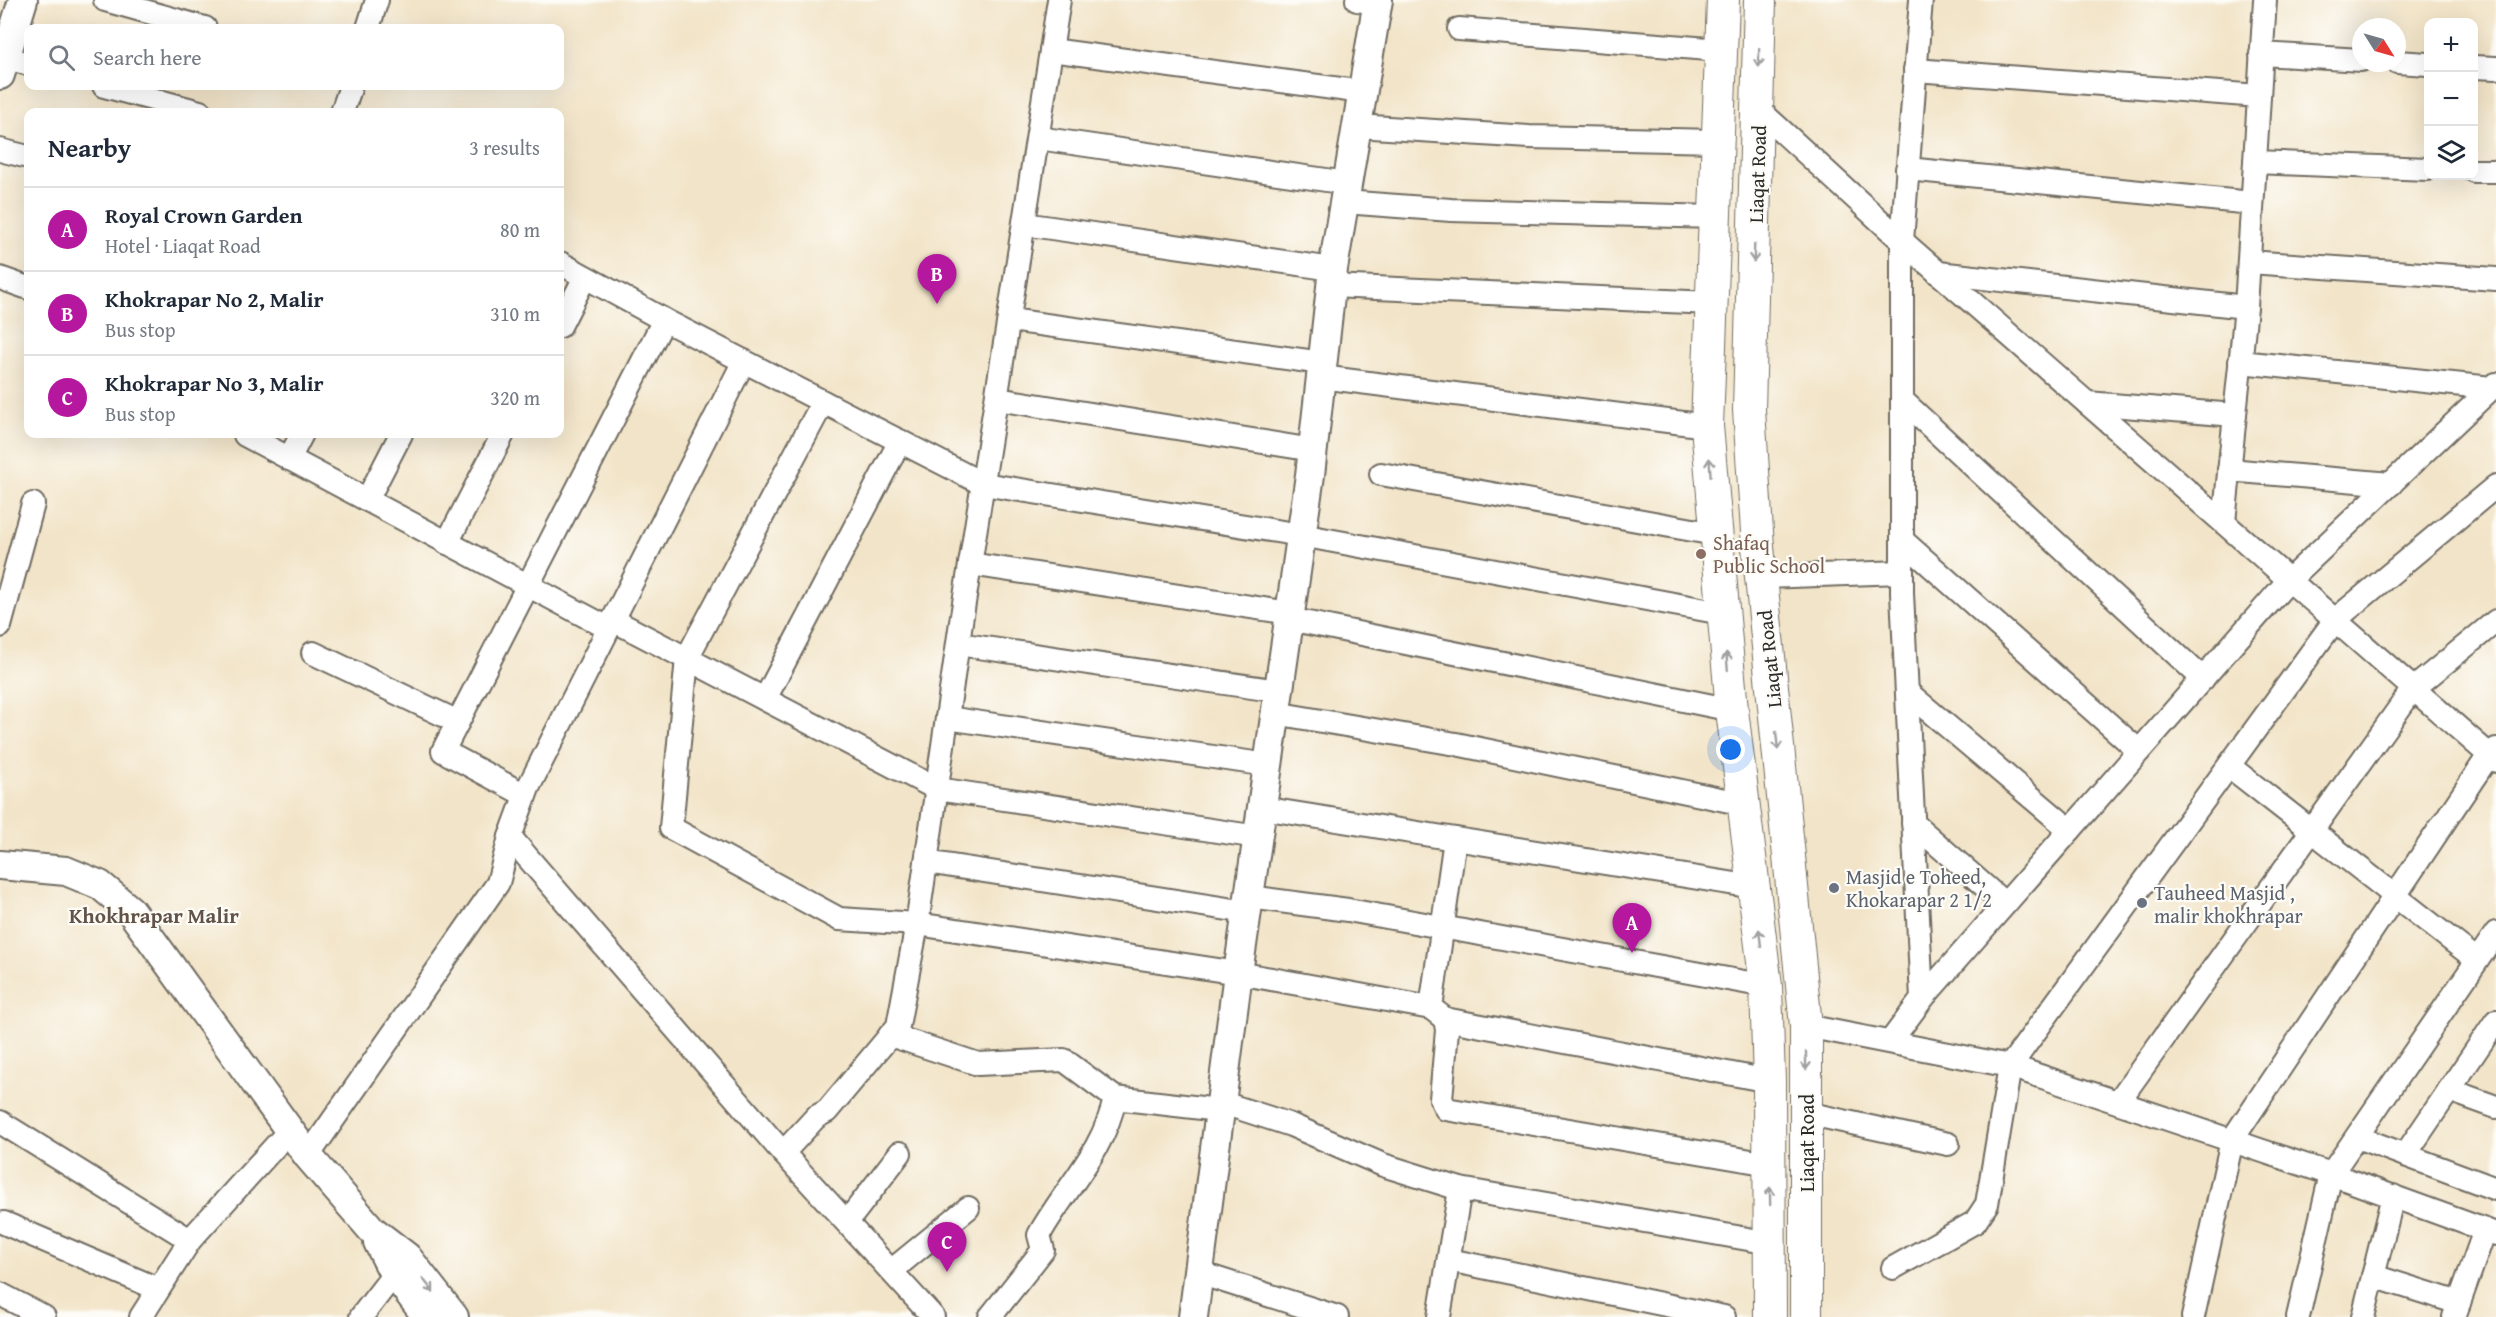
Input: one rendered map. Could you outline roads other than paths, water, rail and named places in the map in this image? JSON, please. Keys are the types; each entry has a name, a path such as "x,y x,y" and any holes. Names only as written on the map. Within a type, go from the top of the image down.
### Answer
{"main road":[{"path":"1723,0 1707,426 1732,710 1766,986 1771,1243 1770,1317"},
{"name":"Liaqat Road","path":"1760,0 1759,110 1749,410 1761,577 1806,1026 1806,1317"}],"street":[{"path":"11,66 23,0"},
{"path":"105,0 191,24"},
{"path":"369,24 377,0"},
{"path":"783,1153 816,1118 827,1111 898,1026 917,924 970,564 1059,0"},
{"path":"1921,0 1902,241 1902,572 1922,999"},
{"path":"2224,522 2246,307 2265,0"},
{"path":"1193,1317 1238,973 1313,450 1332,278 1363,92 1371,1"},
{"path":"1459,29 1721,50"},
{"path":"1051,50 1363,92"},
{"path":"2261,54 2352,59"},
{"path":"2406,63 2424,64"},
{"path":"2478,67 2496,68"},
{"path":"1915,70 2259,96"},
{"path":"119,90 185,108"},
{"path":"343,108 350,90"},
{"path":"1759,110 1938,273 2413,689 2494,755 2395,895 2232,1140 2193,1317"},
{"path":"1357,126 1529,137 1718,141"},
{"path":"1038,138 1462,210 1716,217"},
{"path":"0,150 24,156"},
{"path":"2255,162 2424,169"},
{"path":"1907,169 2252,203"},
{"path":"2478,171 2496,171"},
{"path":"1024,224 1332,278 1711,303"},
{"path":"2249,262 2496,279"},
{"path":"564,265 664,320 983,484 1301,535 1722,613"},
{"path":"1938,273 2246,307"},
{"path":"564,318 585,277"},
{"path":"0,278 24,287"},
{"path":"525,795 443,751 664,320"},
{"path":"1009,320 1322,370 1707,426"},
{"path":"308,1156 498,883 510,837 525,795 744,361"},
{"path":"2240,362 2494,386"},
{"path":"1890,1042 1922,999 2289,580 2494,386"},
{"path":"997,399 1313,450"},
{"path":"1903,401 2203,679"},
{"path":"823,402 687,658 671,828 839,919 917,924 1238,973 1769,1081"},
{"path":"2087,403 2235,415"},
{"path":"250,438 528,586 687,658 937,789 1258,837"},
{"path":"289,459 300,438"},
{"path":"367,500 399,438"},
{"path":"447,543 502,438"},
{"path":"765,699 900,441"},
{"path":"2229,470 2391,484"},
{"path":"1381,474 1715,534"},
{"path":"1893,1268 1975,1222 1982,1215 1987,1204 2010,1066 2335,620 2496,486"},
{"path":"0,626 33,504"},
{"path":"1902,540 2139,751"},
{"path":"970,564 1289,616 1732,710"},
{"path":"1761,577 1902,572"},
{"path":"2118,1102 2413,689 2496,621"},
{"path":"958,644 1277,702 1456,744 1744,804"},
{"path":"313,653 458,722"},
{"path":"1907,692 2070,830"},
{"path":"947,718 1268,765"},
{"path":"2229,766 2478,960"},
{"path":"1262,808 1754,887"},
{"path":"1913,823 2006,904"},
{"path":"510,837 783,1153 933,1317"},
{"path":"1455,839 1442,927 1438,1014 1447,1030 1441,1099 1446,1109 1769,1164"},
{"path":"926,862 1248,904 1348,910 1766,986"},
{"path":"0,865 66,871 100,885 130,910 308,1156 400,1265 454,1317"},
{"path":"2298,1317 2331,1174 2496,933"},
{"path":"2405,1155 2496,1021"},
{"path":"1806,1026 2010,1066 2331,1174 2490,1232 2456,1310 2373,1276"},
{"path":"890,1035 978,1064 1064,1060 1115,1098 1220,1106 1291,1125 1383,1165 1460,1189 1771,1243"},
{"path":"2450,1090 2496,1107"},
{"path":"1001,1313 1044,1250 1040,1235 1100,1145 1110,1123 1115,1098"},
{"path":"1806,1113 1948,1144"},
{"path":"0,1122 190,1240"},
{"path":"141,1317 190,1240 289,1131"},
{"path":"2357,1137 2496,1189"},
{"path":"847,1222 900,1153"},
{"path":"1439,1317 1460,1189"},
{"path":"2363,1317 2393,1196"},
{"path":"891,1271 968,1208"},
{"path":"4,1223 158,1288"},
{"path":"1449,1260 1724,1317"},
{"path":"361,1317 400,1265"},
{"path":"400,1265 427,1317"},
{"path":"1199,1272 1337,1317"},
{"path":"0,1294 44,1317"}],"place":[{"name":"Khokrapar No 2, Malir","path":"937,304"},
{"name":"Shafaq Public School","path":"1701,554"},
{"name":"Masjid e Toheed, Khokarapar 2 1/2","path":"1834,888"},
{"name":"Tauheed Masjid , malir khokhrapar","path":"2142,903"},
{"name":"Royal Crown Garden","path":"1632,953"},
{"name":"Khokrapar No 3, Malir","path":"947,1272"}],"district":[{"name":"Khokhrapar Malir","path":"154,915"}]}
